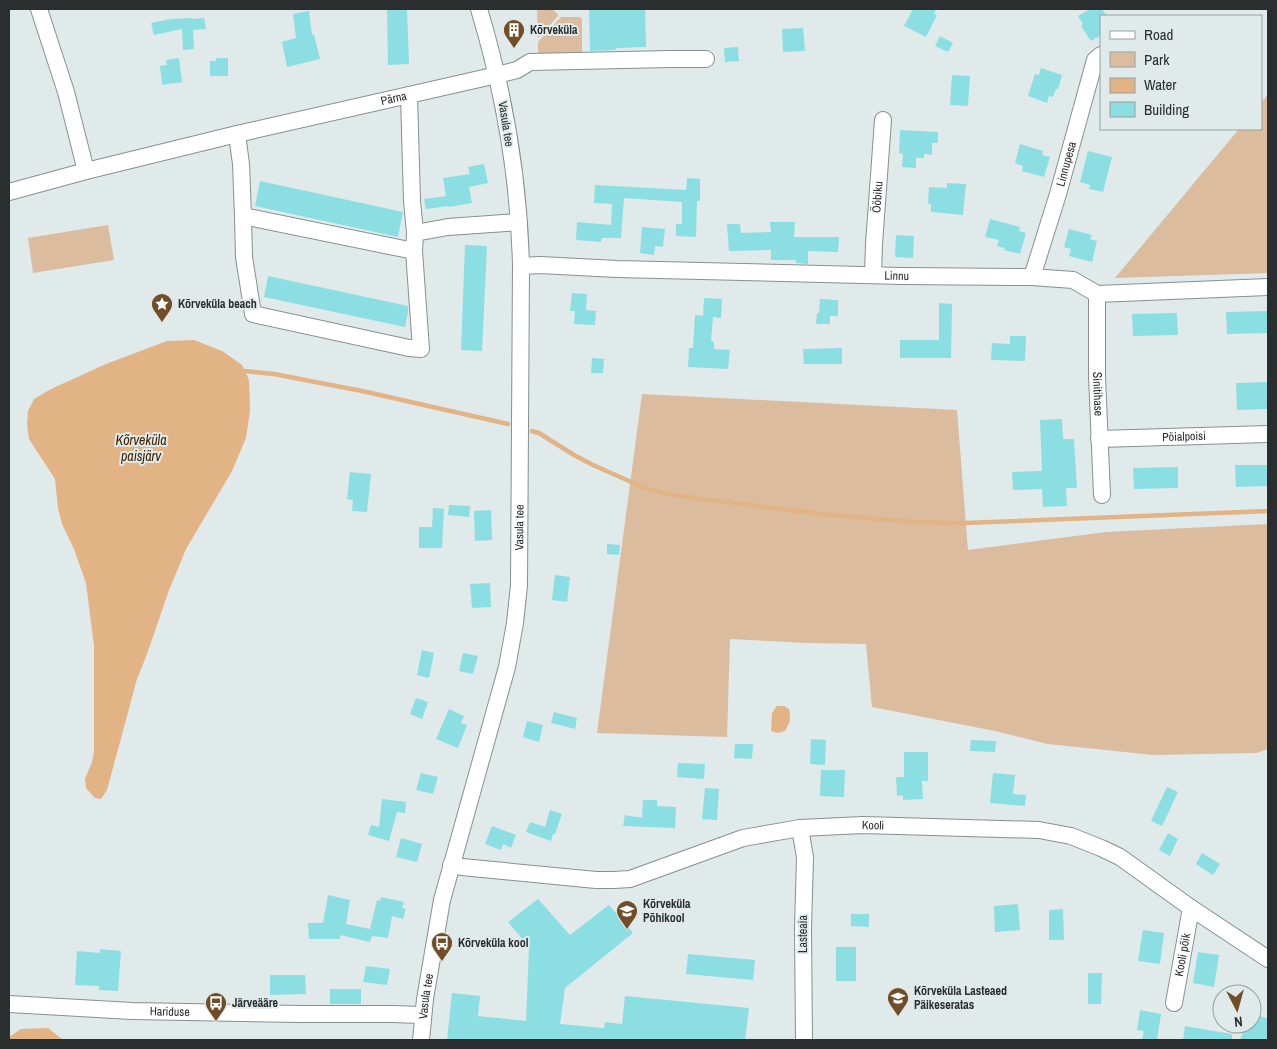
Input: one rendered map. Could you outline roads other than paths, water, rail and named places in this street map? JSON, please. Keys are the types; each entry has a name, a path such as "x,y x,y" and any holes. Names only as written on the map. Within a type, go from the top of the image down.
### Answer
{"street":[{"path":"39,9 66,92 86,171"},
{"name":"Vasula tee","path":"421,1040 422,1015 439,914 507,667 518,595 521,266 519,222 506,123 497,75 479,9"},
{"name":"Linnupesa","path":"1032,277 1058,194 1095,60 1100,56"},
{"name":"Pärna","path":"9,192 237,134 497,75 517,70 530,62 670,58 706,59"},
{"path":"237,134 241,164 244,258 253,314 420,349 414,251 415,233 412,201 409,95"},
{"name":"Ööbiku","path":"874,275 874,244 884,120"},
{"path":"243,216 414,251"},
{"path":"415,233 448,227 519,222"},
{"name":"Linnu","path":"521,266 1032,277 1073,280 1097,294"},
{"path":"1097,294 1268,287"},
{"name":"Sinitihase","path":"1097,294 1099,439 1102,496"},
{"name":"Pöialpoisi","path":"1099,439 1268,434"},
{"name":"Kooli","path":"451,865 596,880 622,879 630,878 743,838 800,828 863,825 1039,830 1071,836 1120,857 1268,959"},
{"name":"Lasteaia","path":"800,828 805,857 803,928 804,1040"},
{"name":"Kooli põik","path":"1174,1003 1192,908"},
{"name":"Hariduse","path":"9,1004 132,1011 422,1015"}],"water":[{"name":"Kõrveküla paisjärv","path":"194,340 222,351 242,365 249,380 250,411 246,438 232,471 186,549 137,679 107,790 101,799 95,798 86,788 85,779 94,752 94,646 86,583 74,549 62,524 55,479 29,439 28,411 34,399 51,389 106,364 167,341"},
{"path":"777,706 784,706 789,709 790,716 785,731 778,733 771,731 772,713"},
{"path":"48,1028 63,1040 9,1040 9,1037 21,1029"}],"waterway":[{"path":"245,371 274,374 362,391 508,424"},
{"path":"532,431 539,433 593,465 647,489 672,495 829,515 915,522 965,523 1268,511"}],"place":[{"name":"Kõrveküla","path":"514,49"},
{"name":"Kõrveküla beach","path":"162,323"},
{"name":"Kõrveküla Põhikool","path":"627,930"},
{"name":"Kõrveküla kool","path":"442,962"},
{"name":"Kõrveküla Lasteaed Päikeseratas","path":"898,1017"},
{"name":"Järveääre","path":"216,1022"}]}
